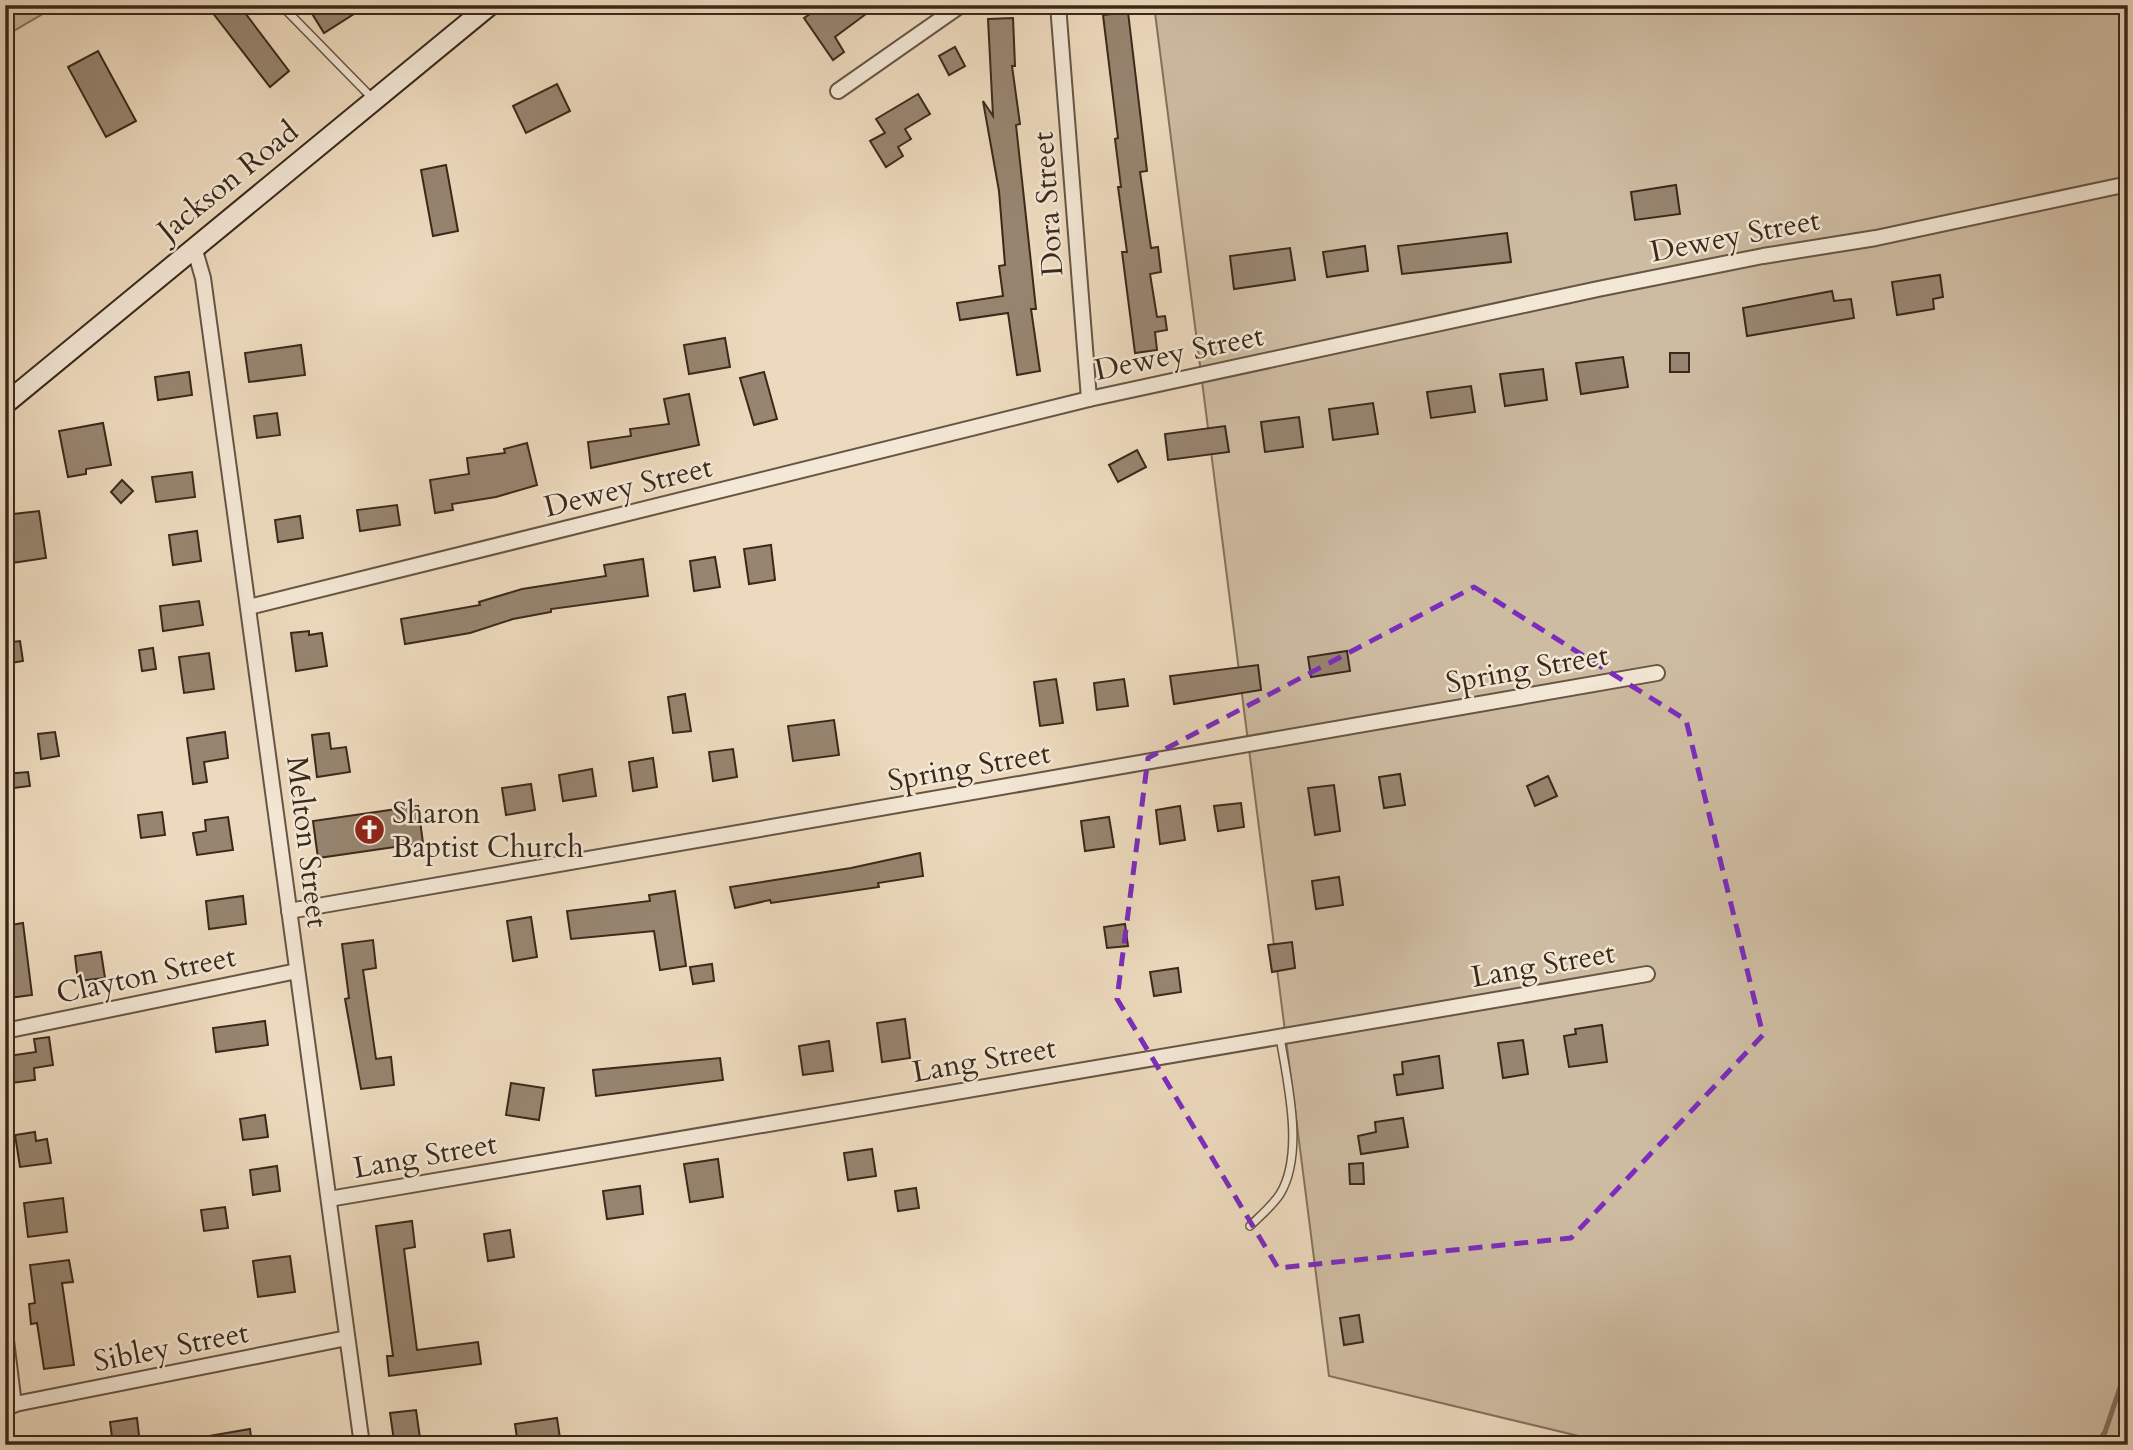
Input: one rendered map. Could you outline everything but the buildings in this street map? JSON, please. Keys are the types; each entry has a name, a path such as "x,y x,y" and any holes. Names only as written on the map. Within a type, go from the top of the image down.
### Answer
{"main road":[{"name":"Jackson Road","path":"5,404 490,5"}],"street":[{"path":"838,91 961,5"},
{"name":"Dora Street","path":"1058,5 1089,399"},
{"name":"Dewey Street","path":"250,607 1089,399 1598,289 1763,256 1876,238 2128,184"},
{"name":"Melton Street","path":"194,247 204,278 362,1445"},
{"name":"Spring Street","path":"289,911 1657,673"},
{"name":"Clayton Street","path":"5,1031 297,971"},
{"name":"Lang Street","path":"329,1199 1647,974"},
{"path":"5,1332 10,1405"},
{"name":"Sibley Street","path":"10,1405 347,1338"}],"lane":[{"path":"281,5 374,101"},
{"path":"1250,1226 1280,1193 1290,1166 1293,1116 1280,1036"}],"highlighted area":[{"path":"1474,587 1686,720 1763,1035 1571,1238 1278,1268 1117,999 1148,758"}],"shaded area":[{"path":"5,5 58,5 5,36"},
{"path":"1154,5 2128,5 2128,1445 1616,1445 1329,1376"}],"waterway":[{"path":"2096,1445 2105,1432 2128,1364"}],"place":[{"name":"Sharon Baptist Church","path":"369,830"}]}
